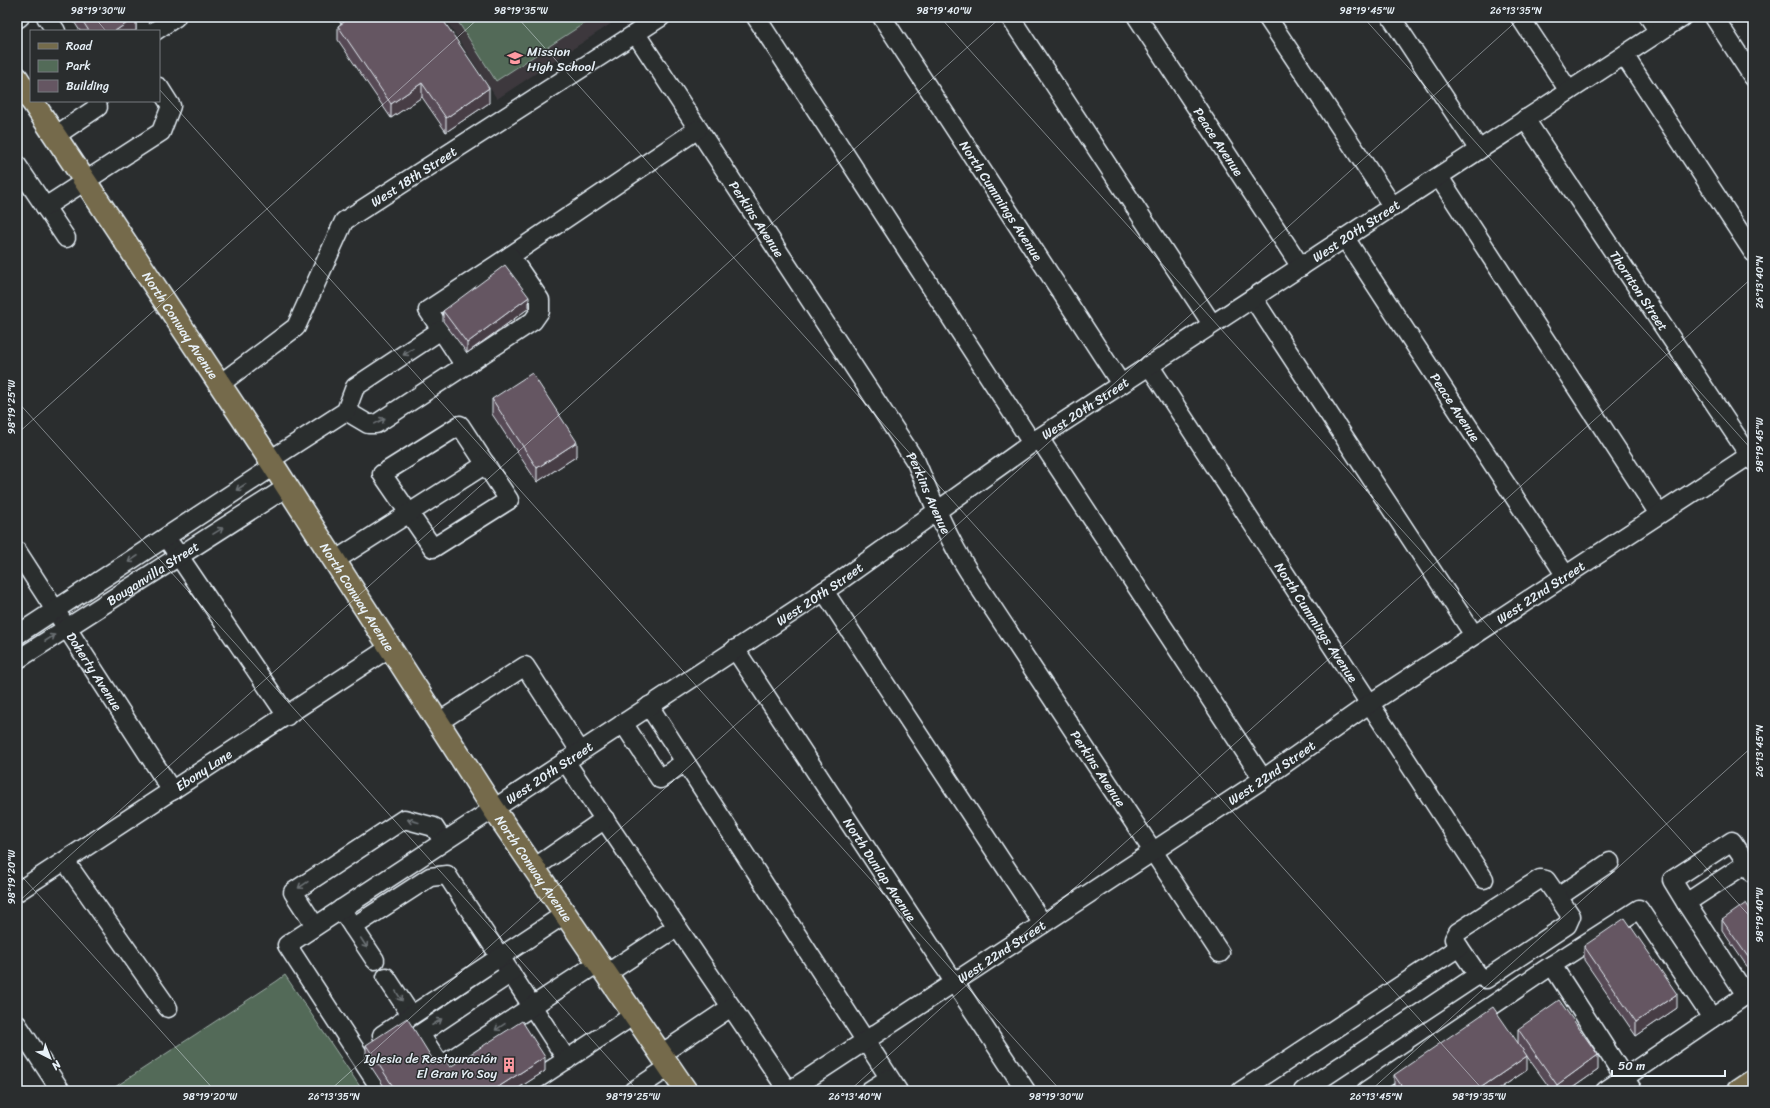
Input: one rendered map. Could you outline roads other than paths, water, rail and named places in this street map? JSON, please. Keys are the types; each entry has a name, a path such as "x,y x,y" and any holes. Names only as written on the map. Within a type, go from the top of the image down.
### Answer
{"main road":[{"name":"North Conway Avenue","path":"31,102 55,136 272,463 437,723 493,808 686,1091"}],"street":[{"path":"46,17 55,30"},
{"path":"134,17 142,30"},
{"path":"156,30 176,17"},
{"name":"West 18th Street","path":"220,384 296,327 344,221 661,17"},
{"path":"756,17 1035,440 1263,779"},
{"name":"North Cummings Avenue","path":"882,17 1121,384"},
{"path":"1010,17 1212,324"},
{"name":"Peace Avenue","path":"1137,17 1301,267"},
{"path":"1267,17 1393,207"},
{"path":"1391,17 1479,150"},
{"path":"1520,17 1569,91"},
{"path":"1649,17 1659,32"},
{"name":"West 20th Street","path":"356,1052 287,945 623,722 824,591 874,557 1035,440 1682,17"},
{"path":"1714,17 1753,76"},
{"name":"Perkins Avenue","path":"636,34 916,462 936,511 955,549 969,572 1152,852 1220,953"},
{"path":"1624,55 1753,252"},
{"path":"45,207 161,132 171,106 160,89"},
{"path":"55,136 98,108"},
{"name":"Thornton Street","path":"1525,119 1752,457"},
{"path":"465,366 428,310 698,129"},
{"path":"20,175 45,207 66,238"},
{"path":"1439,177 1659,514"},
{"name":"Peace Avenue","path":"1345,238 1566,576"},
{"path":"441,330 355,387 346,411 368,424 376,424 533,321 540,311 540,300 510,256"},
{"path":"1253,298 1474,635"},
{"name":"North Cummings Avenue","path":"1149,365 1484,879"},
{"name":"Bouganvilla Street","path":"17,635 167,536 346,411"},
{"path":"460,425 486,464 509,500 433,548 382,474 460,425"},
{"name":"West 22nd Street","path":"788,1091 865,1042 1263,779 1369,704 1659,514 1752,457"},
{"path":"334,562 486,464"},
{"name":"Bouganvilla Street","path":"17,660 287,487"},
{"path":"167,536 178,556 287,716"},
{"name":"Doherty Avenue","path":"17,551 56,609 172,791"},
{"path":"824,591 1043,924"},
{"name":"Ebony Lane","path":"17,892 389,648"},
{"name":"North Dunlap Avenue","path":"735,649 1026,1091"},
{"path":"437,723 525,666 605,819 788,1091"},
{"path":"649,706 893,1084 869,1091"},
{"path":"623,722 660,779 685,762"},
{"path":"315,926 293,892 404,819 434,827 443,841"},
{"path":"534,868 605,819"},
{"path":"1605,1091 1629,1084 1712,1018 1750,997 1686,903 1672,880 1732,840 1750,868 1686,903"},
{"path":"65,861 168,1008"},
{"path":"1558,897 1610,862"},
{"path":"396,873 408,891"},
{"path":"353,927 430,877 447,875 567,1060"},
{"path":"1540,879 1546,880 1571,916 1567,925 1486,979 1478,975 1459,947 1454,939 1458,932 1540,879"},
{"path":"341,909 375,960"},
{"path":"1375,1088 1552,965 1639,910 1712,1018"},
{"path":"382,1091 356,1052 565,914"},
{"path":"511,973 420,1034 441,1066 532,1006 677,927"},
{"path":"1241,1091 1459,947"},
{"path":"1552,965 1629,1084"},
{"path":"1303,1091 1478,975"},
{"path":"386,977 411,1015"},
{"path":"633,1091 665,1061 731,1007"},
{"path":"520,1091 634,1016"},
{"path":"17,1024 62,1091"}],"place":[{"name":"Mission High School","path":"515,58"},
{"name":"Iglesia de Restauración El Gran Yo Soy","path":"509,1065"}]}
